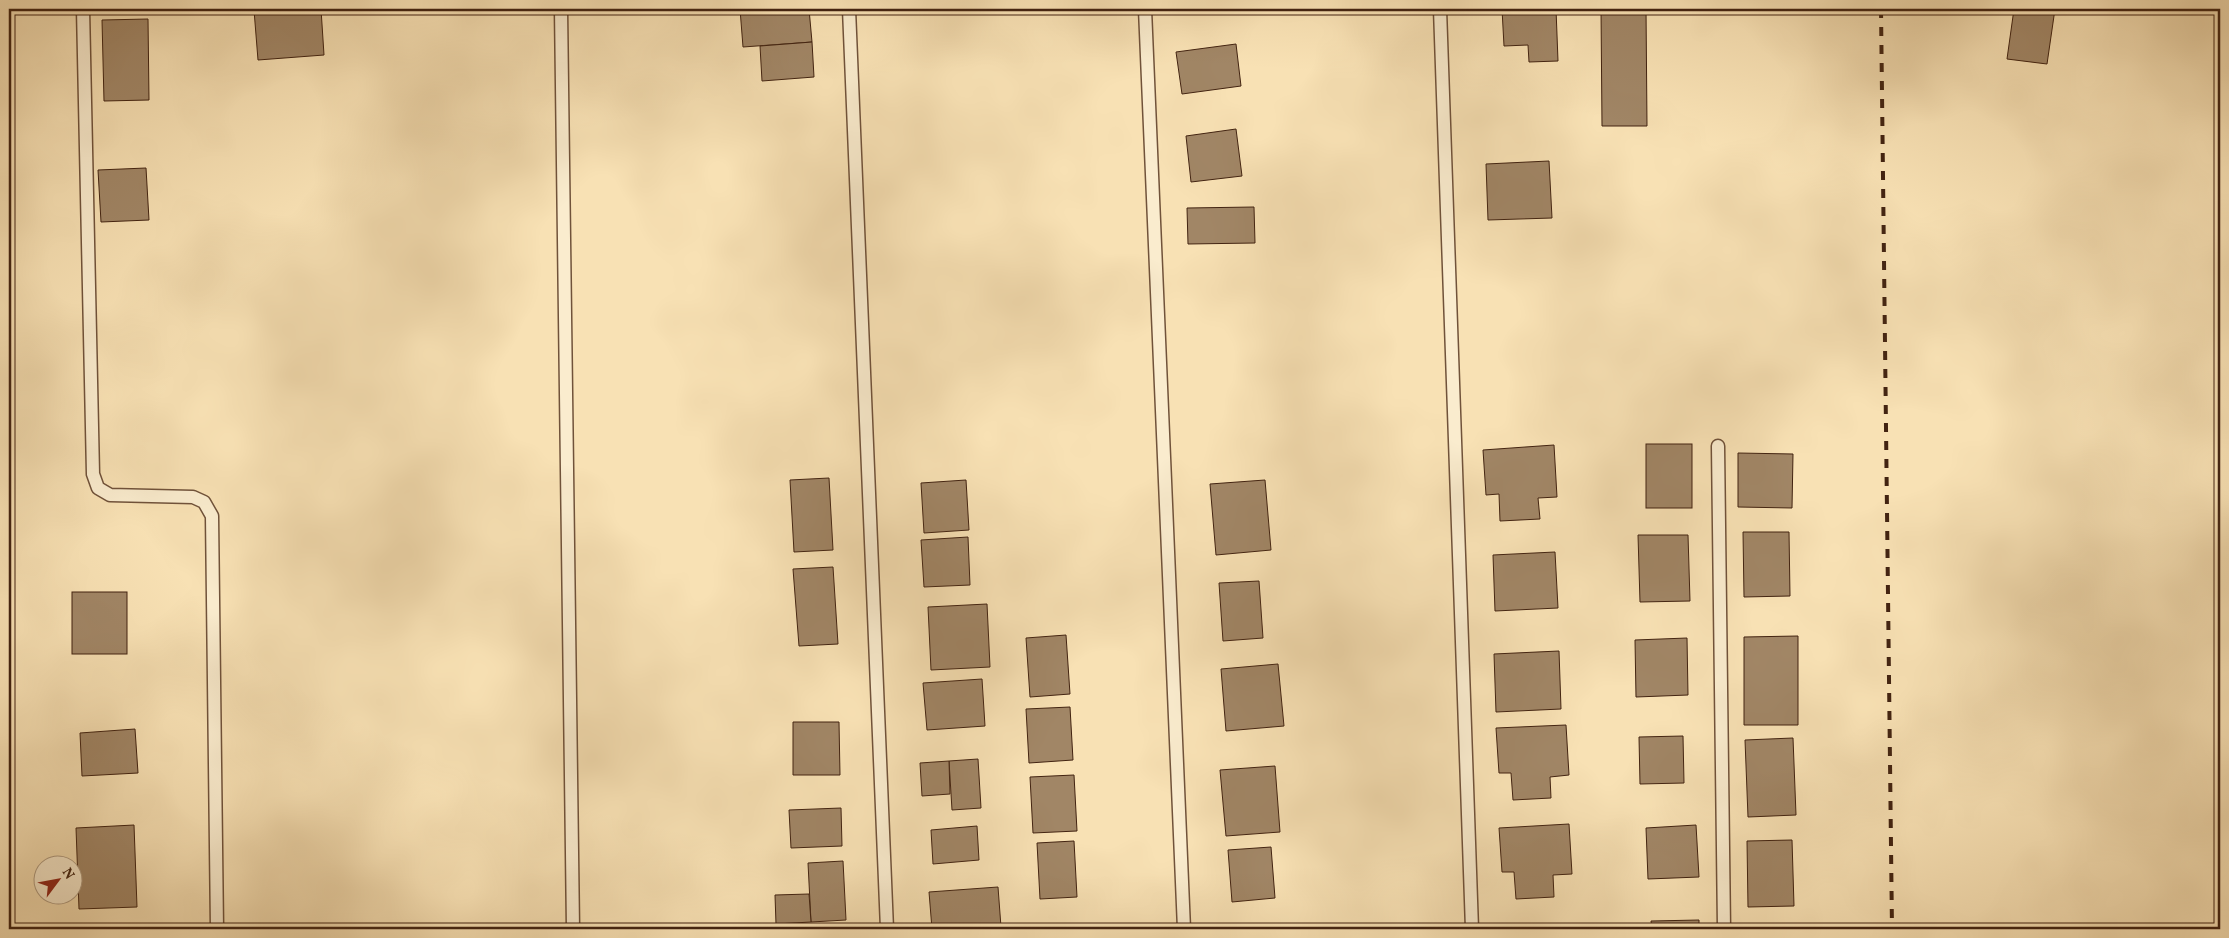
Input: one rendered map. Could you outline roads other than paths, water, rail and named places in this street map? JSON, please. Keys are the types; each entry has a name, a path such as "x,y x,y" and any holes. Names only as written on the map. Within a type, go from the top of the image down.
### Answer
{"lane":[{"path":"83,9 93,474 98,488 110,495 193,497 204,502 212,516 217,929"},
{"path":"561,9 573,929"},
{"path":"849,9 886,929"},
{"path":"1145,9 1184,929"},
{"path":"1440,9 1472,929"},
{"path":"1718,446 1724,929"}],"railway":[{"path":"1881,9 1892,929"}]}
